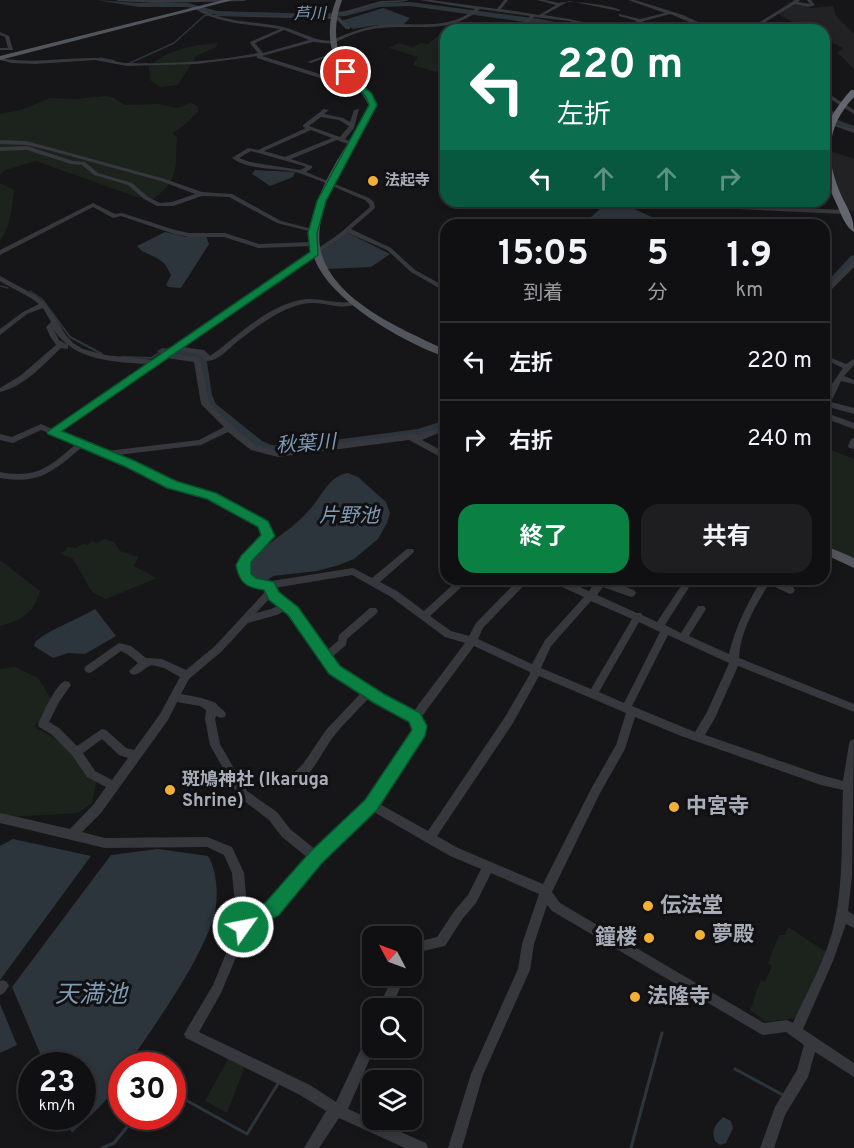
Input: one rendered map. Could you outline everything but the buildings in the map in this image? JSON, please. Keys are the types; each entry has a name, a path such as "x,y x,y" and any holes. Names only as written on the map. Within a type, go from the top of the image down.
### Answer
{"highway":[{"path":"830,130 832,119 854,92"},
{"path":"830,191 854,229"}],"main road":[{"path":"1,54 200,4 229,0"},
{"path":"339,0 332,15 337,53 346,72 369,96 373,105 330,183 318,211 313,230 314,249 322,268 333,283 355,303 375,317 440,351"},
{"path":"830,552 854,563"}],"street":[{"path":"118,0 183,1 200,4 208,15 247,25 283,29 312,41"},
{"path":"229,0 244,0"},
{"path":"208,15 332,15 381,2 408,0"},
{"path":"421,0 583,24"},
{"path":"498,10 506,0"},
{"path":"539,0 558,4"},
{"path":"540,16 558,4 569,0 581,1 640,21"},
{"path":"630,0 671,12 699,24"},
{"path":"758,24 793,1 808,6 813,5 810,0"},
{"path":"423,7 546,24"},
{"path":"446,24 474,13 479,8"},
{"path":"635,24 671,12"},
{"path":"332,15 348,28"},
{"path":"522,24 533,15"},
{"path":"1,54 22,64 99,59 125,65 137,62 150,65 183,64 260,56 312,41 334,42 377,27 440,24"},
{"path":"283,29 252,43 260,56 326,78 342,73"},
{"path":"0,33 7,36 11,49 1,54"},
{"path":"309,62 337,53"},
{"path":"830,98 854,112"},
{"path":"327,110 304,124 353,144"},
{"path":"286,159 339,139 352,125 357,111"},
{"path":"320,115 340,119 352,125"},
{"path":"830,117 854,131"},
{"path":"261,151 311,128"},
{"path":"0,142 26,143 50,149 163,180 201,194 230,195 279,222 313,230"},
{"path":"0,149 27,148 73,163 82,163 96,174 130,184 146,198 159,205 173,204 201,194"},
{"path":"52,432 170,352 314,249 347,230 371,209 372,203 301,172 284,166 250,164 235,159 247,149 261,151 274,157 310,166 301,172"},
{"path":"0,254 93,205 115,217 120,214 182,234 225,235 265,247 314,249"},
{"path":"737,207 844,212"},
{"path":"347,230 389,249 413,272 440,287"},
{"path":"830,288 854,263"},
{"path":"0,278 28,293 44,305 64,338 84,350 117,360 154,362"},
{"path":"170,352 201,352 209,359 219,355 237,338 284,309 306,301 348,305 355,303"},
{"path":"0,333 25,313 44,305"},
{"path":"55,322 50,327 60,345 74,351 84,350"},
{"path":"0,390 9,387 60,345"},
{"path":"170,352 197,360 205,404 229,428 254,448 278,454 426,436 440,430"},
{"path":"830,360 847,368"},
{"path":"830,394 854,361"},
{"path":"841,378 854,382"},
{"path":"830,409 854,411"},
{"path":"830,412 854,426"},
{"path":"0,437 13,440 41,427 104,453 171,485 211,496 264,524 268,536 245,559 242,571 245,577 253,583 270,588 287,605 334,670 415,718"},
{"path":"104,453 201,442 229,428"},
{"path":"412,438 440,454"},
{"path":"854,441 852,446 854,446"},
{"path":"0,475 20,478 39,475 50,470 81,444"},
{"path":"373,582 410,551"},
{"path":"71,836 97,808 112,785 136,756 164,717 186,676 213,654 270,588 349,570 394,594 448,634 472,641 535,670 698,737 821,780 852,787"},
{"path":"424,616 458,585"},
{"path":"243,927 272,909 316,857 371,805 420,732 415,718 418,710 472,641 479,626 519,585"},
{"path":"565,585 684,636 733,660 854,708"},
{"path":"430,837 509,720 548,644 599,585"},
{"path":"613,585 631,592"},
{"path":"455,1148 477,1074 524,970 528,944 545,893 595,792 621,746 629,709 663,628 686,585"},
{"path":"698,737 734,664 740,634 764,585"},
{"path":"780,585 790,590"},
{"path":"244,620 274,612 287,605"},
{"path":"684,636 701,609"},
{"path":"325,658 343,642 342,638 373,611"},
{"path":"593,694 638,616"},
{"path":"90,669 119,647 128,648 140,660 154,661 186,676"},
{"path":"134,671 146,662"},
{"path":"66,686 55,699 43,724 56,731 76,752 91,774 112,785"},
{"path":"291,783 307,767 330,733 368,692"},
{"path":"175,697 202,702 212,706 221,714"},
{"path":"212,706 210,719 215,745 243,794 273,816 286,833 316,857"},
{"path":"76,752 102,733 123,752 136,756"},
{"path":"796,1031 833,947 842,914 854,744"},
{"path":"371,805 454,852 543,890 556,907 763,1029 787,1026 854,1071"},
{"path":"0,818 105,843 207,842 228,851 238,873 243,927 217,989 190,1034 298,1086 339,1111 421,1148"},
{"path":"422,946 441,942 472,899 488,867"},
{"path":"842,914 854,922"},
{"path":"766,1148 780,1112 793,1094 803,1072 811,1043"},
{"path":"311,1148 331,1116 339,1111 363,1058"}],"shaded area":[{"path":"795,3 810,8 833,6 836,16 854,34 854,69 837,52 844,49 830,41 830,24 797,24 778,14"},
{"path":"440,34 440,70 436,72 413,65 418,57 389,48 399,43 412,47 421,43 428,44"},
{"path":"218,43 216,47 196,56 178,85 161,87 150,80 149,67 164,56 190,47"},
{"path":"112,97 125,105 159,104 177,108 191,103 198,106 198,112 172,133 177,138 176,165 172,179 168,186 153,199 137,197 36,161 5,170 0,175 0,114 21,110 50,98 75,99"},
{"path":"830,151 854,159 854,212 848,210 835,183"},
{"path":"0,183 14,190 8,224 0,240"},
{"path":"830,449 854,459 854,559 830,547"},
{"path":"104,539 114,542 120,551 138,557 134,566 157,578 106,599 92,592 73,559 61,554 68,547 76,548"},
{"path":"0,560 40,591 31,610 21,618 0,626"},
{"path":"15,667 38,678 54,704 34,727 69,750 96,782 92,803 78,813 8,817 0,814 0,669"},
{"path":"788,927 826,952 796,1018 766,1022 750,1010 761,980 765,982 772,966 768,963 779,935 785,935"},
{"path":"228,1059 245,1066 227,1113 205,1101"}],"water":[{"path":"383,8 410,18 402,26 377,25 353,29 341,21"},
{"path":"255,170 295,172 293,177 270,186 252,174"},
{"path":"602,207 630,207 656,219 589,219"},
{"path":"165,232 186,237 206,236 209,244 181,288 166,285 171,275 165,264 137,246"},
{"path":"348,233 390,254 371,267 327,269 320,252"},
{"name":"片野池","path":"348,473 358,477 386,502 390,513 378,539 354,559 317,571 273,576 265,582 258,582 246,572 247,562 305,515 331,482"},
{"path":"95,609 116,636 85,654 68,653 53,658 34,646 36,641 43,636"},
{"path":"13,839 91,856 0,980 0,846"},
{"name":"天満池","path":"158,849 208,856 214,870 216,905 213,920 186,977 137,1052 108,1052 108,1097 96,1111 96,1052 40,1052 12,987 111,855"},
{"path":"0,1004 17,1045 0,1053"},
{"path":"723,1117 731,1121 733,1128 726,1143 720,1145 715,1141 714,1131"}],"waterway":[{"name":"芦川","path":"99,0 139,5 188,5 217,13 320,16 346,14 380,5 410,4 557,24"},
{"path":"130,63 174,43 204,16 214,13"},
{"path":"100,58 115,61"},
{"name":"芦川","path":"830,119 854,128"},
{"name":"秋葉川","path":"830,284 854,258"},
{"name":"秋葉川","path":"0,286 8,288"},
{"name":"秋葉川","path":"30,291 42,299 54,315"},
{"name":"秋葉川","path":"53,314 70,337 102,354"},
{"name":"秋葉川","path":"122,357 151,358 162,351"},
{"name":"秋葉川","path":"162,351 197,355 203,358 207,395 212,406 258,444 269,449 288,450 419,432 440,425"},
{"path":"631,1148 662,1033"},
{"path":"735,1069 783,1095"},
{"path":"186,1100 247,1134 279,1082"},
{"path":"102,1148 114,1143 125,1130"}],"place":[{"name":"法起寺","path":"373,181"},
{"name":"斑鳩神社 (Ikaruga Shrine)","path":"170,790"},
{"name":"中宮寺","path":"674,807"},
{"name":"伝法堂","path":"648,906"},
{"name":"夢殿","path":"700,935"},
{"name":"鐘楼","path":"649,938"},
{"name":"法隆寺","path":"635,997"}],"route":[{"path":"243,927 272,909 316,857 371,805 420,732 419,726 415,718 379,699 334,670 293,611 274,596 269,586 253,583 245,577 242,571 245,559 265,542 268,536 264,524 211,496 171,485 131,464 52,432 315,253 312,233 321,201 373,105 369,96 346,72"}]}
